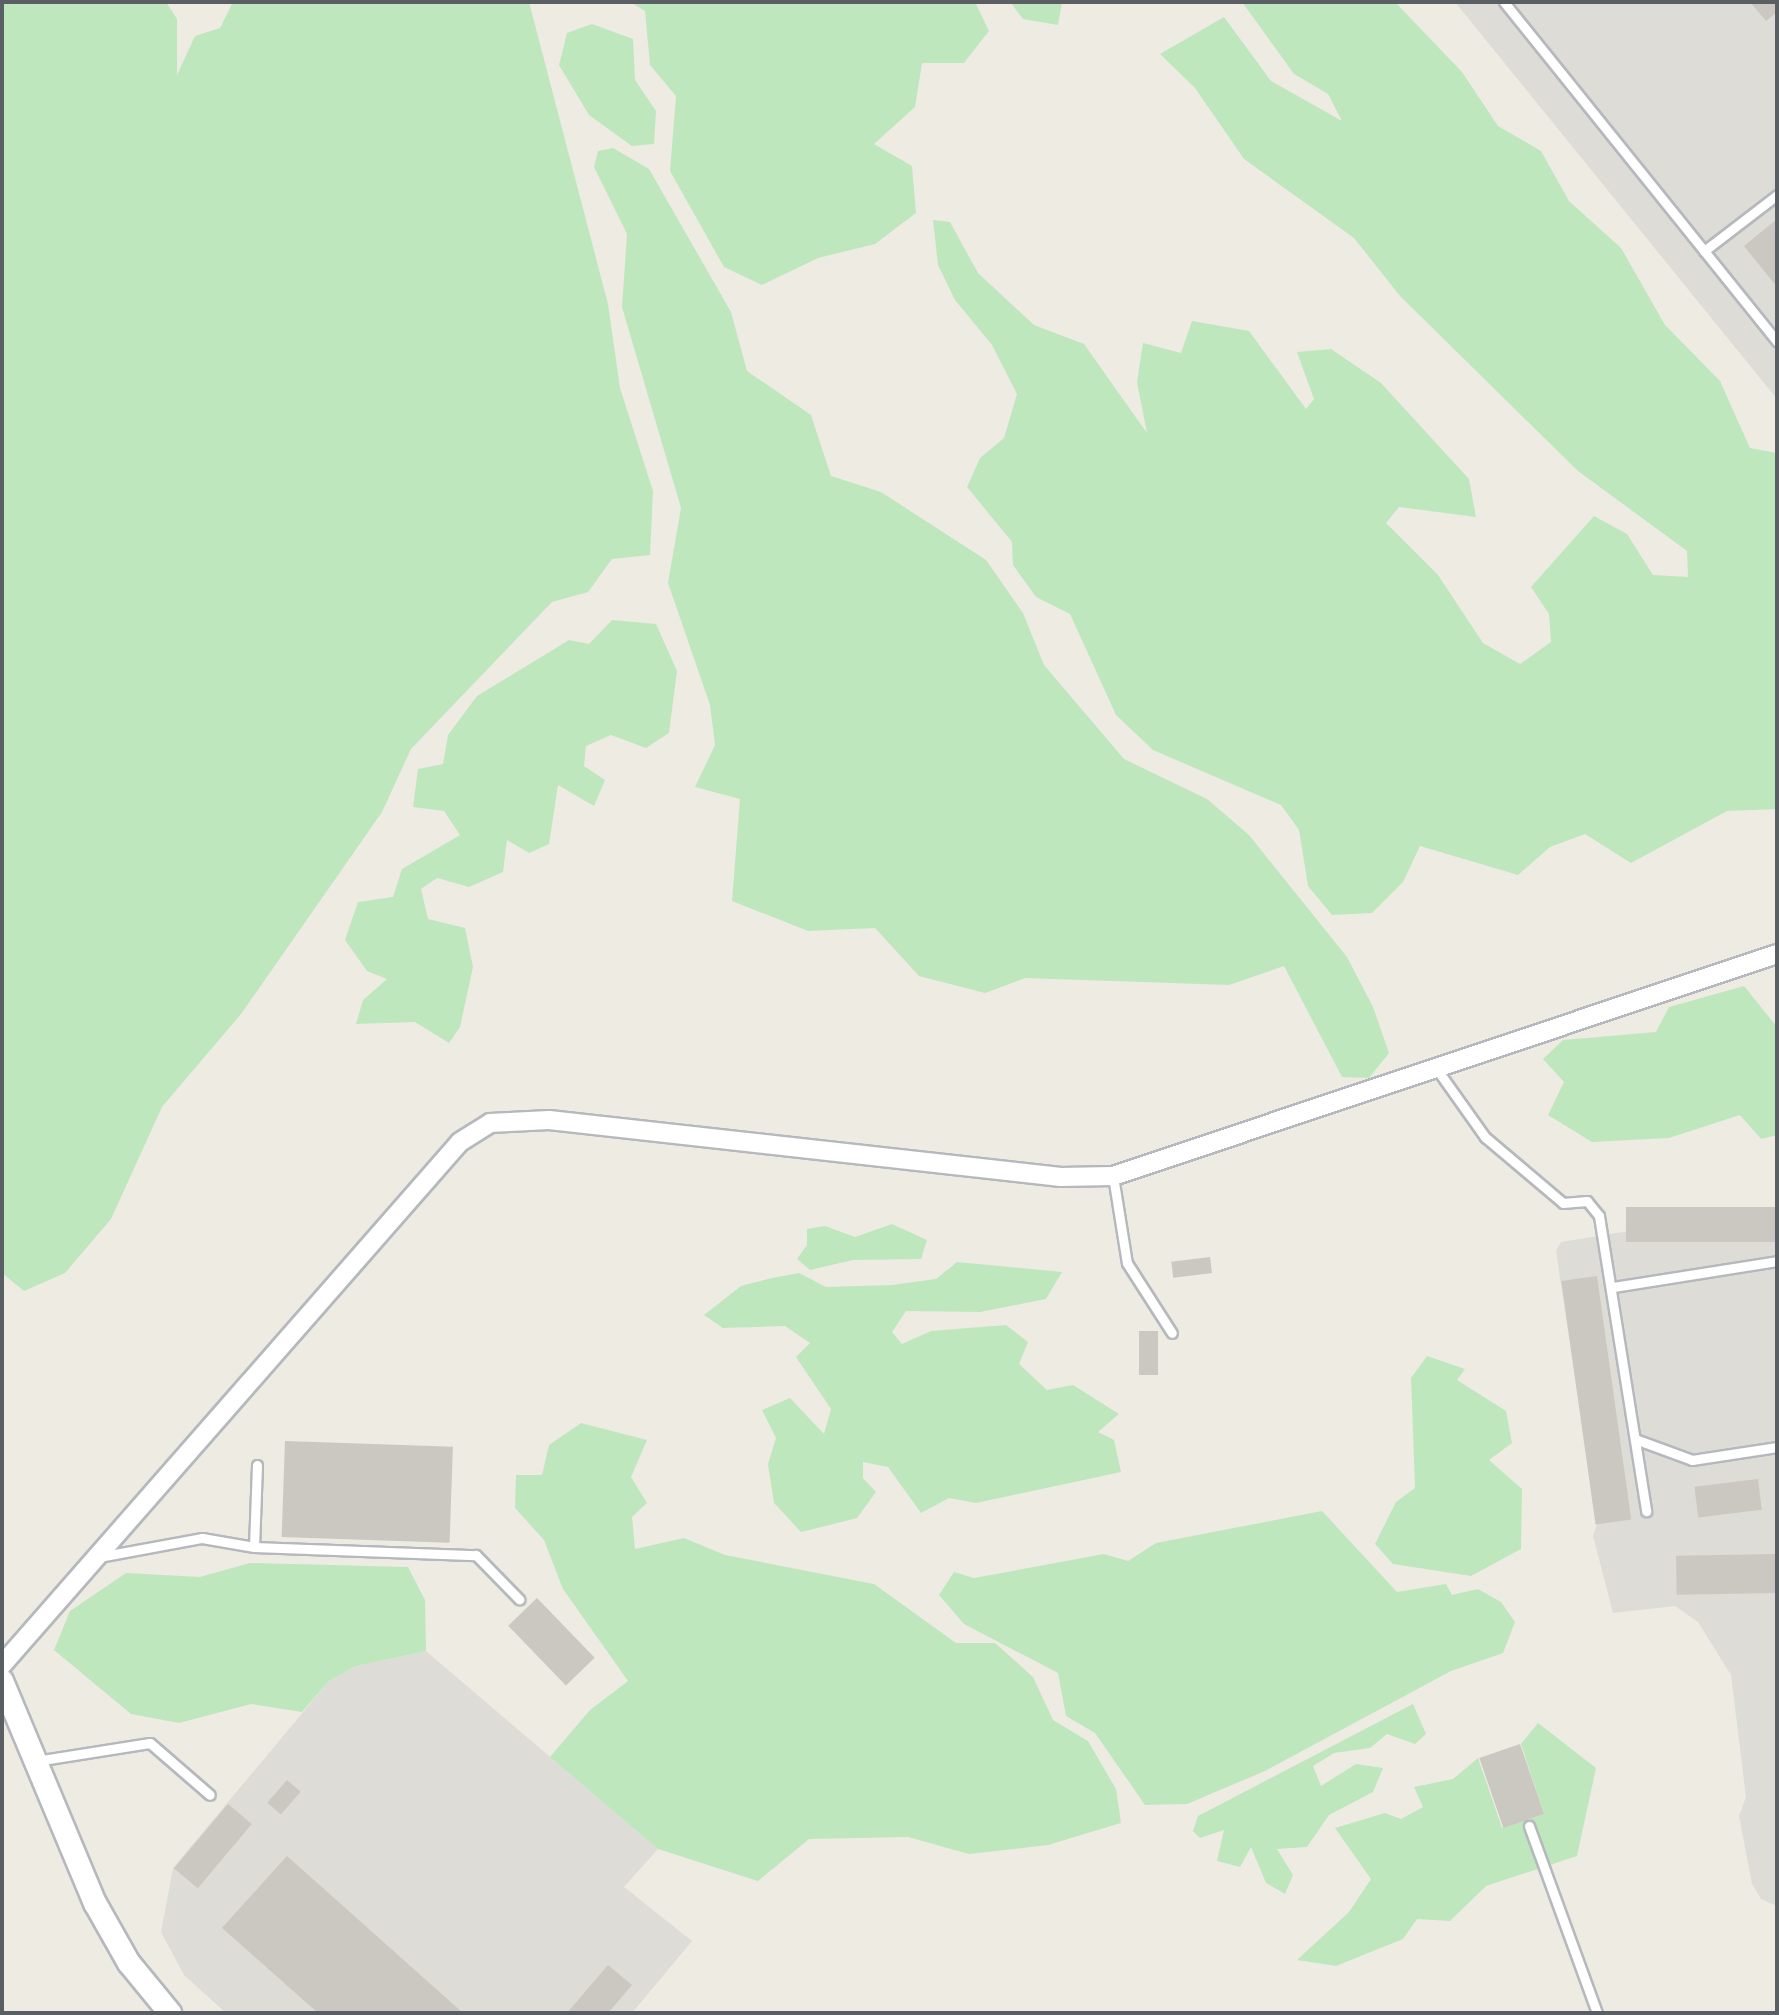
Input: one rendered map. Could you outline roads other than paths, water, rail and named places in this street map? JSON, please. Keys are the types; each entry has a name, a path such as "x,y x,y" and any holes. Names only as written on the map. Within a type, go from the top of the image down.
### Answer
{"street":[{"path":"2,1665 104,1556 460,1142 490,1123 540,1119 1061,1177 1113,1176 1777,954"},
{"path":"2,1681 95,1903 129,1963 170,2013"}],"lane":[{"path":"1504,2 1777,342"},
{"path":"1704,251 1777,195"},
{"path":"1436,1068 1495,1146 1563,1203 1587,1201 1599,1216 1613,1287 1646,1511"},
{"path":"1113,1176 1127,1263 1172,1333"},
{"path":"1613,1287 1777,1261"},
{"path":"1635,1439 1692,1460 1777,1447"},
{"path":"254,1547 257,1465"},
{"path":"104,1556 202,1538 254,1547 476,1555 519,1599"},
{"path":"34,1761 150,1743 210,1795"},
{"path":"1529,1826 1597,2013"}]}
